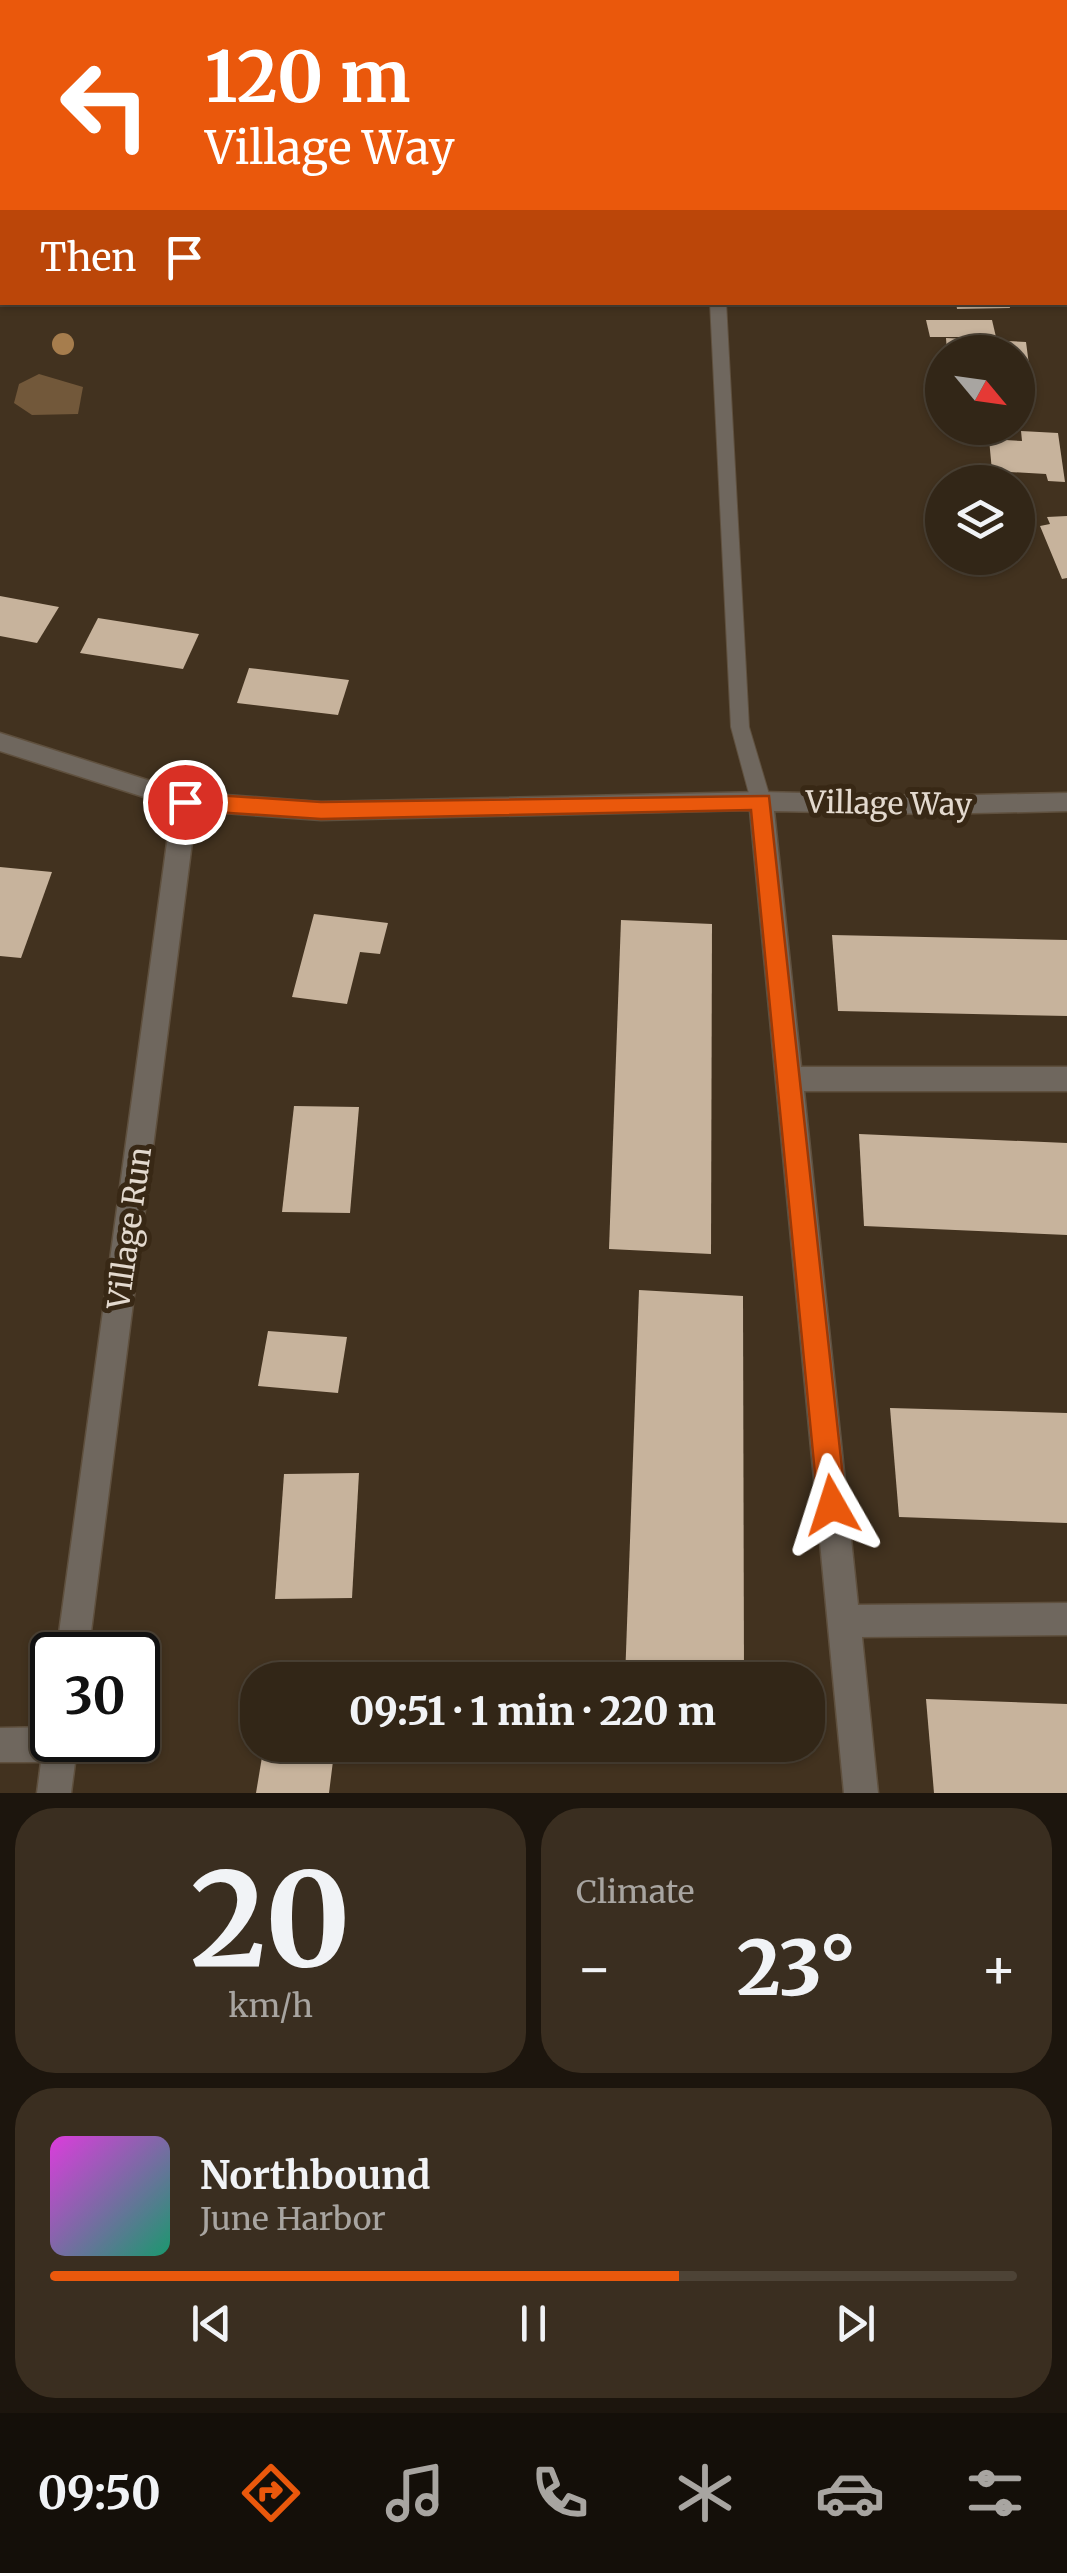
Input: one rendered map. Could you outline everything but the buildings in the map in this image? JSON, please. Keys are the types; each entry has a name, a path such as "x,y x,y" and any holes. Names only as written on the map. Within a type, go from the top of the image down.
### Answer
{"street":[{"name":"Village Way","path":"0,742 185,802 321,811 762,802 931,805 1067,802"},
{"name":"Village Run","path":"75,1632 185,802"},
{"path":"762,802 861,1793"},
{"path":"789,1079 1067,1079"},
{"path":"844,1622 1067,1618"},
{"path":"0,1745 30,1744"},
{"path":"54,1793 58,1762"}],"lane":[{"path":"718,305 740,727 762,802"}],"shaded area":[{"path":"39,374 83,387 78,414 32,415 14,403 19,384"}],"route":[{"path":"185,802 321,811 762,802 832,1505"}]}
